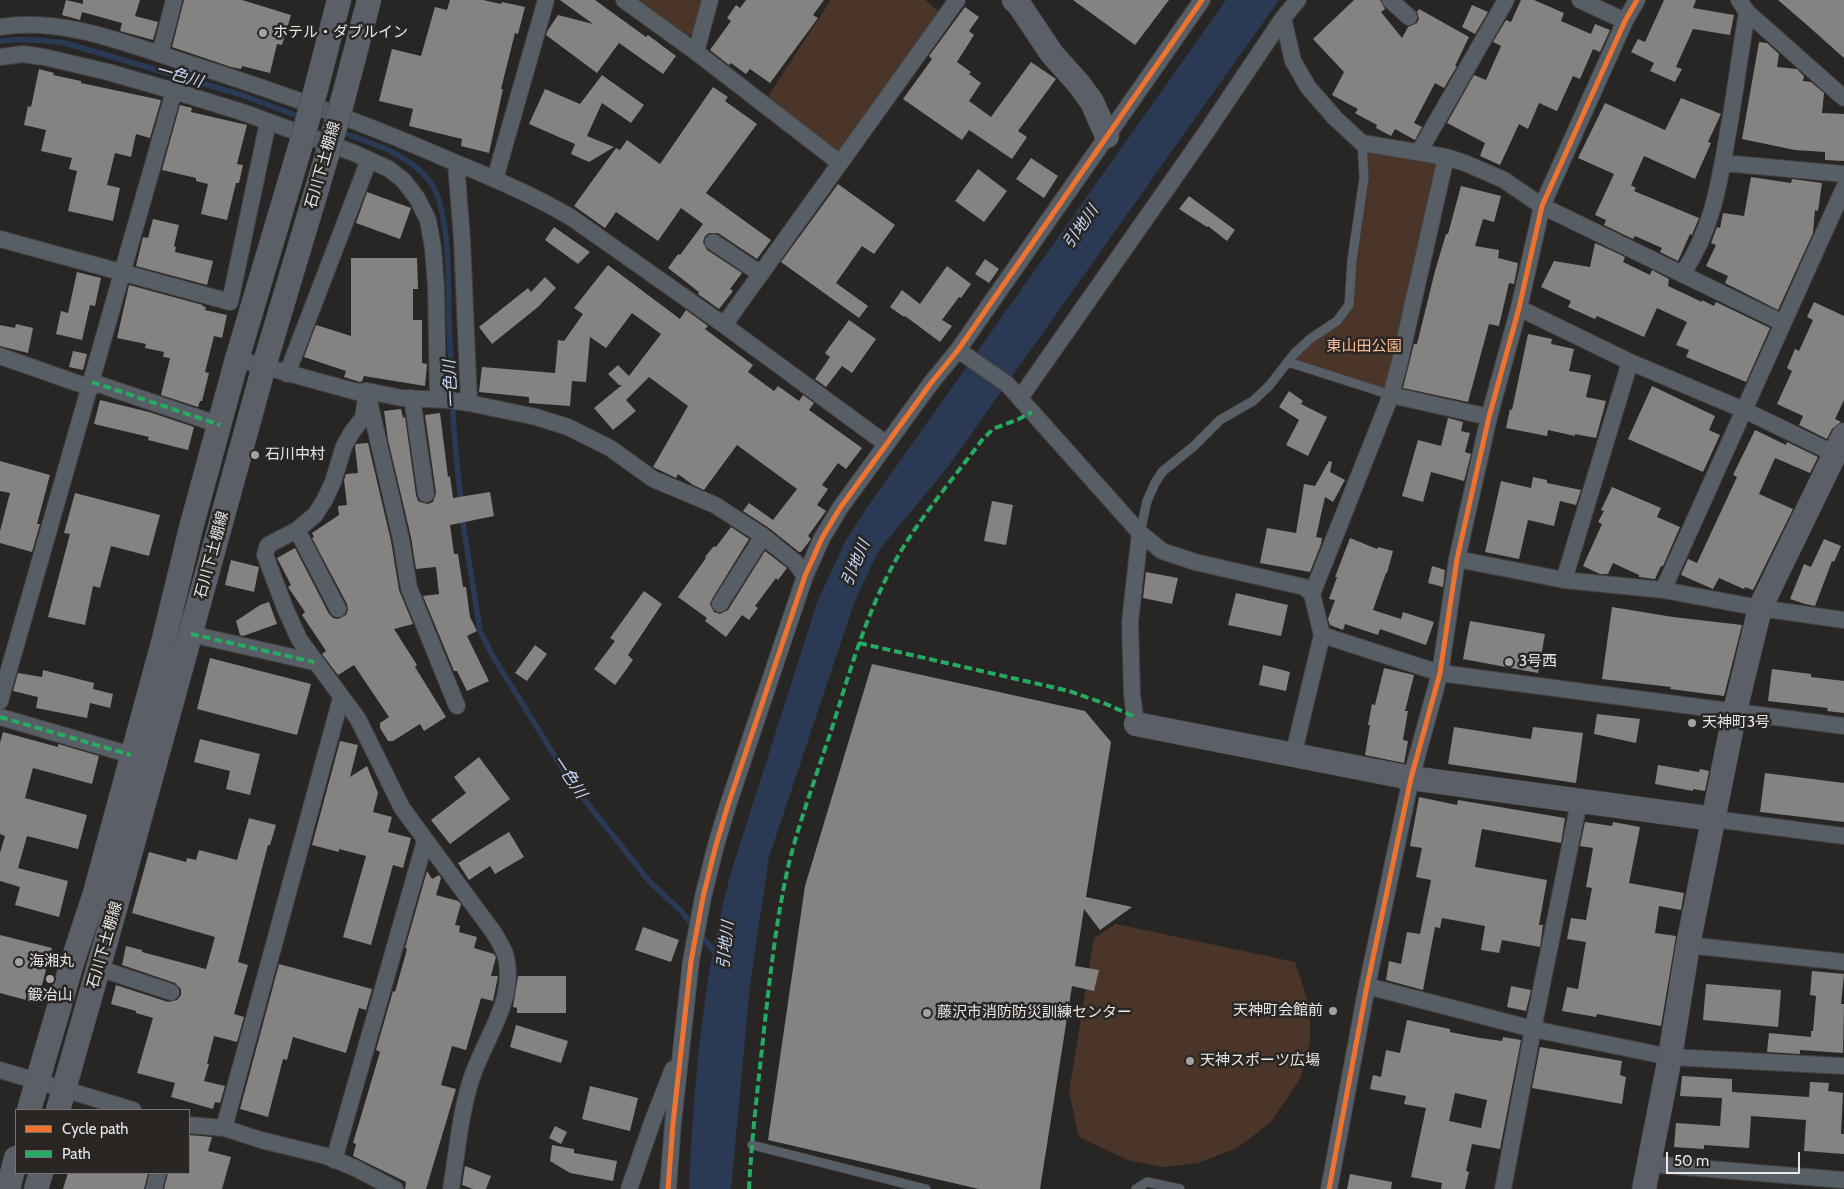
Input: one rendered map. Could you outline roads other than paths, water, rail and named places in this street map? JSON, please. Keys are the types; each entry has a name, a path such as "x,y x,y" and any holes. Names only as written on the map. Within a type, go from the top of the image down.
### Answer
{"street":[{"path":"160,54 174,0"},
{"name":"石川下土棚線","path":"29,1109 95,893 237,359 301,144 340,0"},
{"name":"石川下土棚線","path":"61,1099 264,366 328,152 369,0"},
{"path":"495,178 546,0"},
{"path":"624,0 696,52 840,163"},
{"path":"696,52 710,0"},
{"path":"724,325 957,0"},
{"path":"1014,0 1052,54 1079,84 1092,102 1107,136"},
{"path":"668,1189 681,1051 699,916 728,805 805,576 822,538 840,508 885,443 931,383 963,354 1107,136 1202,0"},
{"path":"1020,398 1283,18 1298,0"},
{"path":"1390,0 1409,17"},
{"path":"1420,152 1506,0"},
{"path":"1580,0 1625,21"},
{"path":"1329,1189 1367,986 1412,778 1440,673 1457,559 1489,417 1519,308 1542,206 1625,21 1637,0"},
{"path":"1743,6 1844,98"},
{"path":"1683,273 1695,255 1712,213 1723,164 1743,6"},
{"path":"1283,18 1293,61 1308,87 1335,118 1362,143 1446,157 1465,163 1504,180 1542,206 1783,323"},
{"path":"0,27 17,24 44,25 72,29 116,40 250,83 342,116 404,140 456,164 495,178 572,218 724,325 885,443"},
{"path":"0,57 23,54 44,57 108,72 174,91 354,152 389,169 403,180 417,198 428,220 433,248 443,400"},
{"path":"0,701 92,385 174,91"},
{"path":"0,239 230,302 268,122"},
{"path":"1312,594 1391,395 1446,157"},
{"path":"287,374 369,160"},
{"path":"456,164 462,239 469,403"},
{"path":"1723,164 1844,174"},
{"path":"1663,590 1844,188"},
{"path":"713,242 761,274"},
{"path":"1519,308 1630,362 1744,410 1840,444 1760,608 1735,711 1688,945 1670,1057 1644,1189"},
{"path":"963,354 1007,384 1140,532 1162,551 1195,562 1304,587 1312,594 1322,635 1293,756"},
{"path":"0,356 220,424"},
{"path":"237,359 357,392 366,391 412,398 469,403 536,417 568,427 610,448 653,479 715,505 763,536 795,562 805,576"},
{"path":"1564,580 1630,362"},
{"path":"366,391 363,418 344,446 333,482 324,501 315,515 297,530 268,545 265,555 296,631 314,662 358,719 402,808 494,933 505,955 508,978 504,1004 472,1080 465,1106 450,1189"},
{"path":"366,391 401,539 409,588 457,706"},
{"path":"1391,395 1489,417"},
{"path":"412,398 426,494"},
{"path":"297,530 338,609"},
{"path":"1140,532 1130,622 1132,694 1136,724 1412,778 1844,836"},
{"path":"720,604 763,536"},
{"path":"1457,559 1564,580 1663,590 1760,608 1844,620"},
{"path":"191,634 314,662"},
{"path":"1322,635 1440,673 1844,726"},
{"path":"224,1128 341,698"},
{"path":"0,717 131,755"},
{"path":"1503,1189 1533,1029 1580,802"},
{"path":"334,1160 425,841"},
{"path":"1688,945 1844,962"},
{"path":"98,968 171,992"},
{"path":"1367,986 1533,1029 1670,1057 1844,1066"},
{"path":"629,1189 653,1120 681,1051"},
{"path":"0,1070 37,1081 61,1099 126,1109"},
{"path":"190,1125 224,1128 334,1160 355,1168 395,1189"},
{"path":"8,1189 15,1162"},
{"path":"1649,1164 1844,1180"},
{"path":"36,1189 41,1174"},
{"path":"154,1189 158,1174"}],"lane":[{"path":"1140,532 1147,502 1162,472 1194,446 1220,420 1253,400 1269,386 1310,339 1337,321 1349,305 1352,260 1364,178 1362,143"},
{"path":"1288,362 1391,395"},
{"path":"752,1146 926,1189"},
{"path":"1136,1189 1147,1182 1180,1189"}],"water":[{"name":"引地川","path":"1226,0 1279,0 947,468 879,550 854,603 769,857 750,985 731,1189 689,1189 697,1068 707,988 722,908 732,869 818,600 846,540 866,509"}],"waterway":[{"name":"一色川","path":"0,41 32,40 65,43 242,95 303,118"},
{"name":"一色川","path":"340,132 364,140 399,156 420,171 429,180 436,193 445,228 447,248 454,423 461,502"},
{"name":"一色川","path":"462,517 480,631 491,653 572,784 649,881 682,912 694,927"},
{"name":"一色川","path":"700,934 718,956"}],"place":[{"name":"ホテル・ダブルイン","path":"263,33"},
{"name":"石川中村","path":"255,455"},
{"name":"3号西","path":"1509,662"},
{"name":"天神町3号","path":"1692,723"},
{"name":"海湘丸","path":"19,962"},
{"name":"鍛冶山","path":"50,979"},
{"name":"天神町会館前","path":"1333,1011"},
{"name":"藤沢市消防防災訓練センター","path":"927,1013"},
{"name":"天神スポーツ広場","path":"1190,1061"}],"park label":[{"name":"東山田公園","path":"1364,347"}]}
